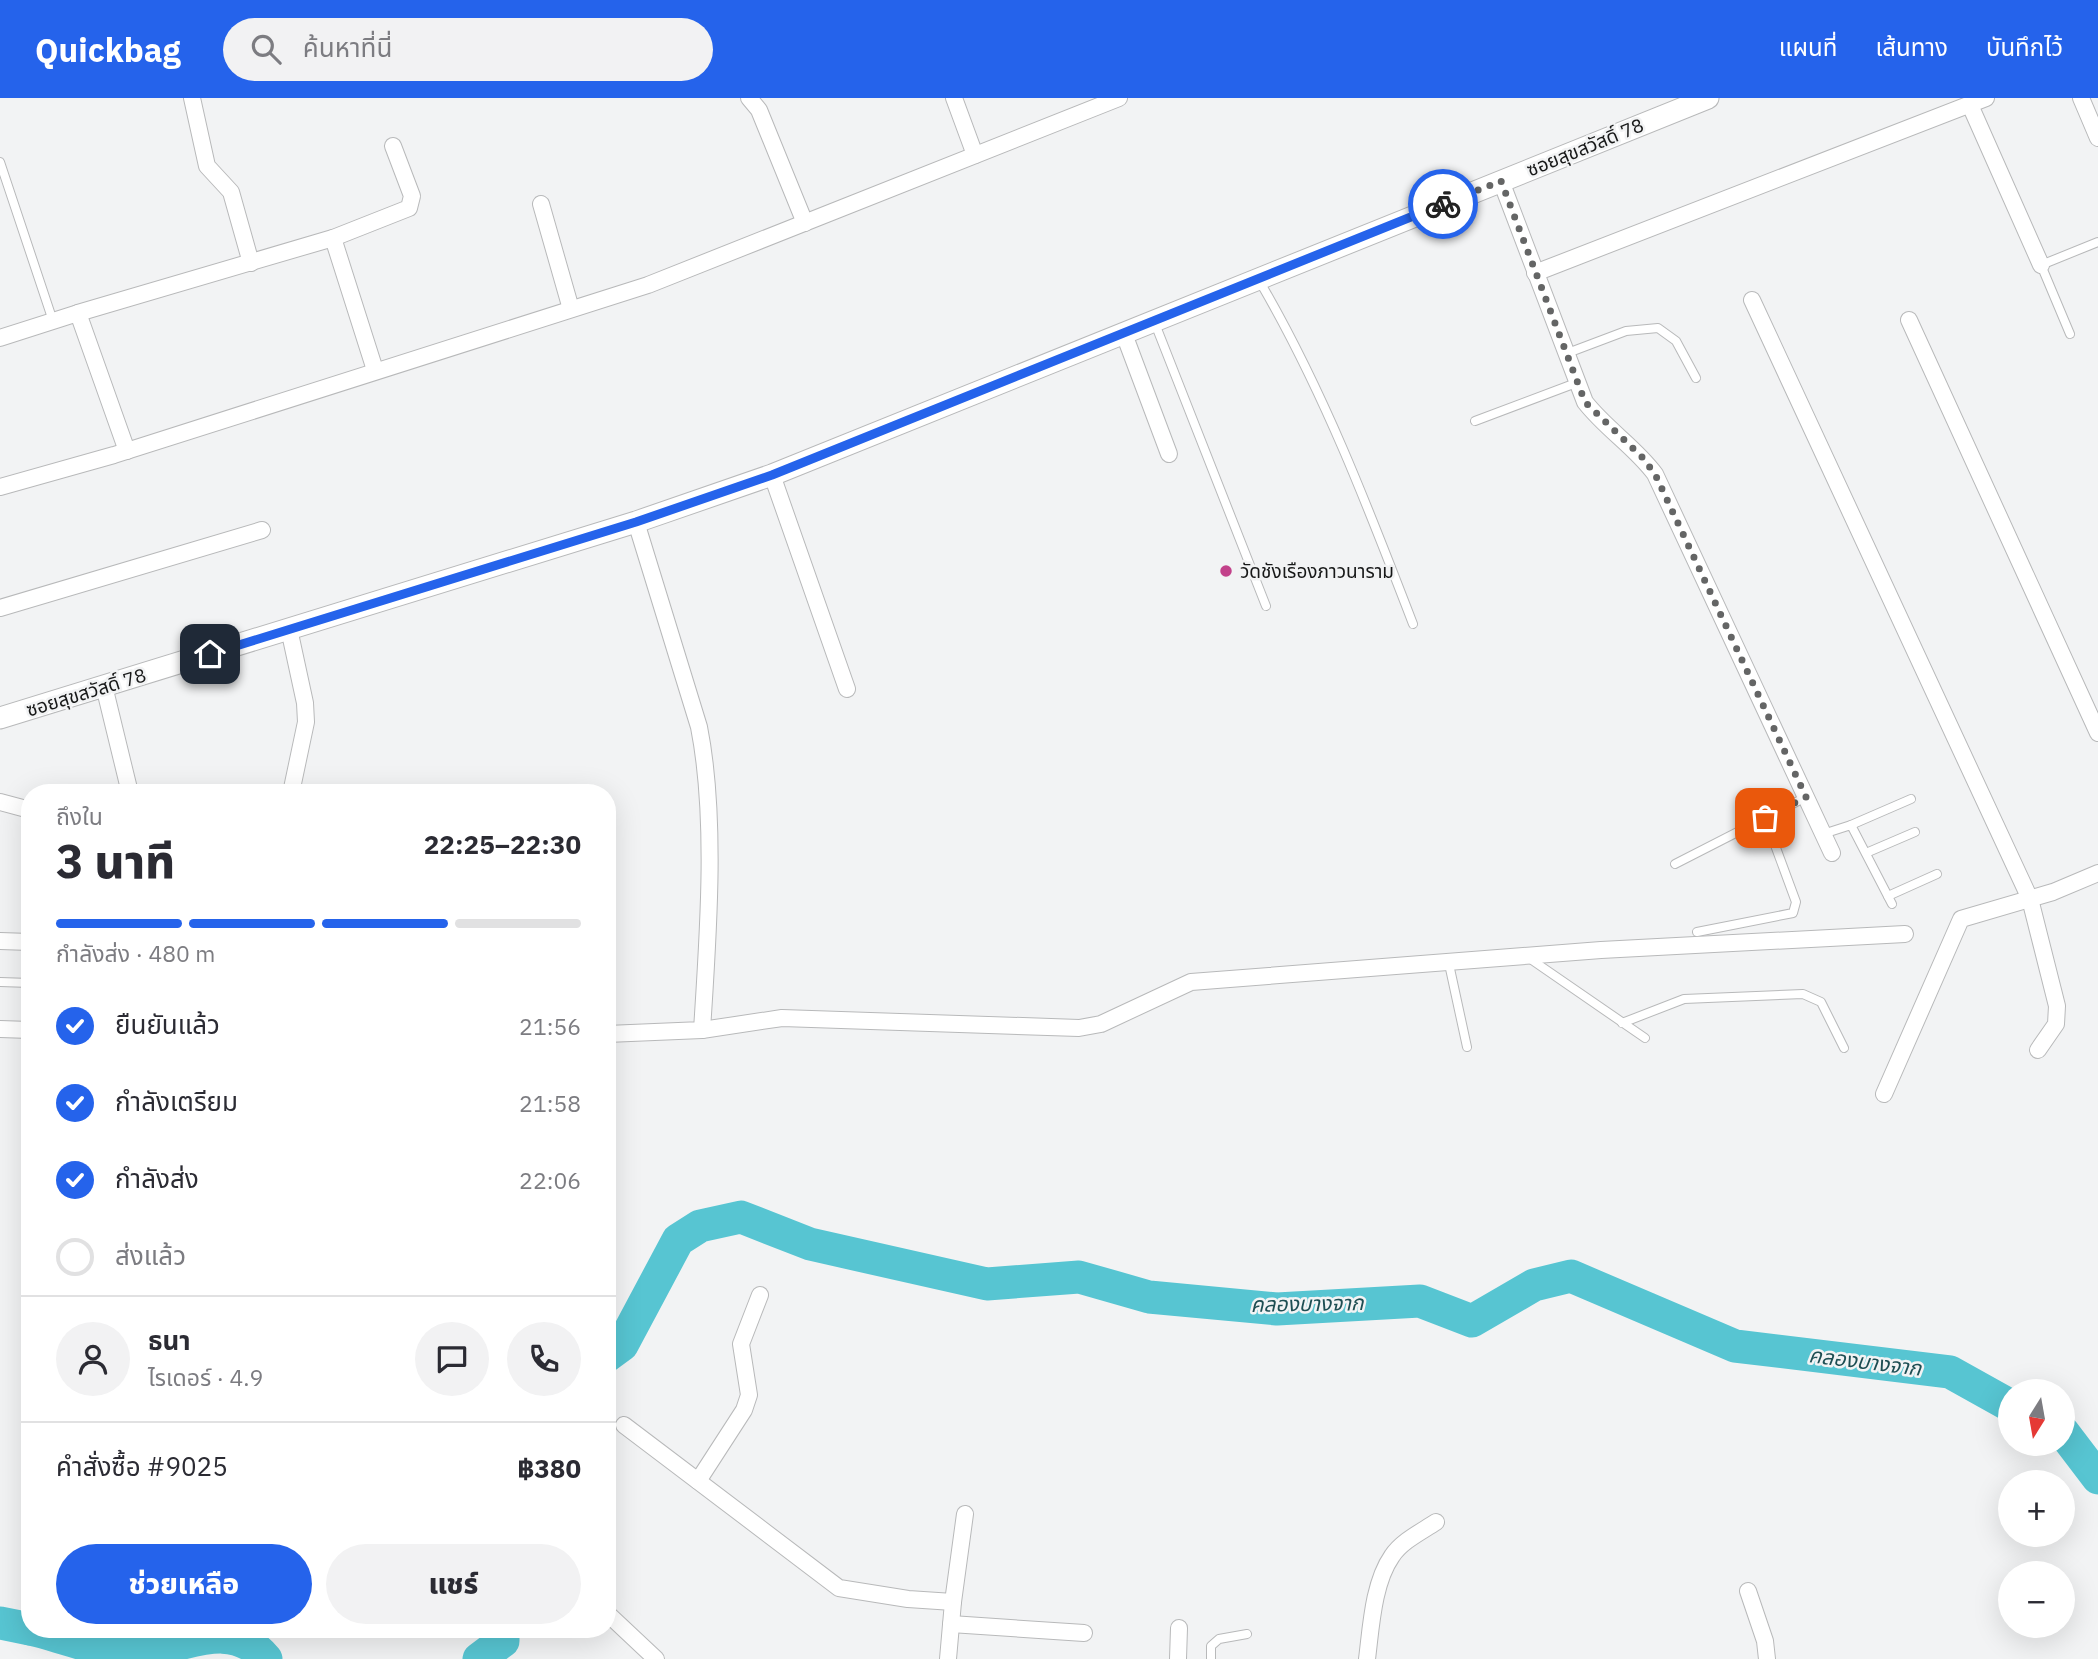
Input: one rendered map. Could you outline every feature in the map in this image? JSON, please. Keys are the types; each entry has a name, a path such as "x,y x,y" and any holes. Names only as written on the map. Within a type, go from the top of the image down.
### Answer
{"street":[{"path":"192,98 207,166 231,192 251,263"},
{"path":"750,98 759,110 805,223"},
{"path":"954,98 975,155"},
{"path":"0,487 127,451 648,285 1119,98"},
{"name":"ซอยสุขสวัสดิ์ 78","path":"0,718 636,522 772,475 1708,98"},
{"path":"1535,273 1986,98"},
{"path":"2081,98 2098,138"},
{"path":"1970,105 2040,265"},
{"path":"0,338 333,237 409,208 412,196 393,146"},
{"path":"1501,181 1576,383 1595,415 1642,457 1655,474 1832,853"},
{"path":"541,204 571,309"},
{"path":"333,237 375,370"},
{"path":"1752,300 2030,899 2057,1006 2056,1024 2038,1051"},
{"path":"78,313 127,451"},
{"path":"1909,320 2098,733"},
{"path":"1124,334 1169,454"},
{"path":"772,475 847,689"},
{"path":"636,522 695,713 705,756 709,806 702,1030"},
{"path":"0,608 262,530"},
{"path":"289,629 306,722 293,784"},
{"path":"104,686 128,784"},
{"path":"0,802 21,808"},
{"path":"1884,1094 1961,919 2030,899 2098,873"},
{"path":"616,1034 702,1030 782,1018 1079,1028 1101,1024 1191,982 1905,933"},
{"path":"0,941 21,942"},
{"path":"0,1029 21,1030"},
{"path":"698,1481 744,1410 749,1395 741,1345 760,1295"},
{"path":"624,1425 839,1588 908,1600 953,1602"},
{"path":"948,1659 965,1514"},
{"path":"1367,1659 1387,1565 1406,1541 1436,1522"},
{"path":"1748,1591 1765,1641 1767,1659"},
{"path":"616,1621 656,1659"},
{"path":"951,1624 1084,1633"},
{"path":"1178,1659 1179,1628"}],"lane":[{"path":"0,162 53,321"},
{"path":"2070,334 2040,265 2098,242"},
{"path":"1258,279 1305,363 1370,514 1413,624"},
{"path":"1154,321 1266,606"},
{"path":"1565,354 1626,331 1658,328 1676,341 1696,378"},
{"path":"1475,421 1576,383"},
{"path":"1675,864 1806,797"},
{"path":"1823,834 1911,799"},
{"path":"1697,932 1793,913 1796,902 1765,818"},
{"path":"1851,825 1890,900 1937,874"},
{"path":"1866,853 1915,832"},
{"path":"1527,957 1645,1038"},
{"path":"1450,964 1466,1047"},
{"path":"0,982 21,983"},
{"path":"1622,1023 1684,999 1803,994 1821,1002 1844,1048"},
{"path":"1211,1659 1211,1646 1219,1639 1247,1634"}],"waterway":[{"name":"คลองบางจาก","path":"616,1349 622,1345 678,1240 700,1226 741,1217 810,1244 987,1284 1079,1277 1149,1297 1277,1309 1420,1301 1472,1321 1534,1285 1571,1276 1735,1346 1950,1372 1998,1399"},
{"name":"คลองบางจาก","path":"2076,1449 2098,1478"},
{"name":"คลองบางจาก","path":"0,1623 21,1627"},
{"name":"คลองบางจาก","path":"62,1638 130,1654 210,1638"},
{"name":"คลองบางจาก","path":"228,1638 251,1646 266,1659"},
{"name":"คลองบางจาก","path":"479,1659 503,1641 503,1638"}],"way so far":[{"path":"1443,204 1501,181 1585,402 1595,415 1642,457 1655,474 1675,512 1806,797 1765,818"}],"place":[{"name":"วัดชังเรืองภาวนาราม","path":"1226,571"}],"route":[{"path":"210,654 636,522 772,475 1443,204"}]}
